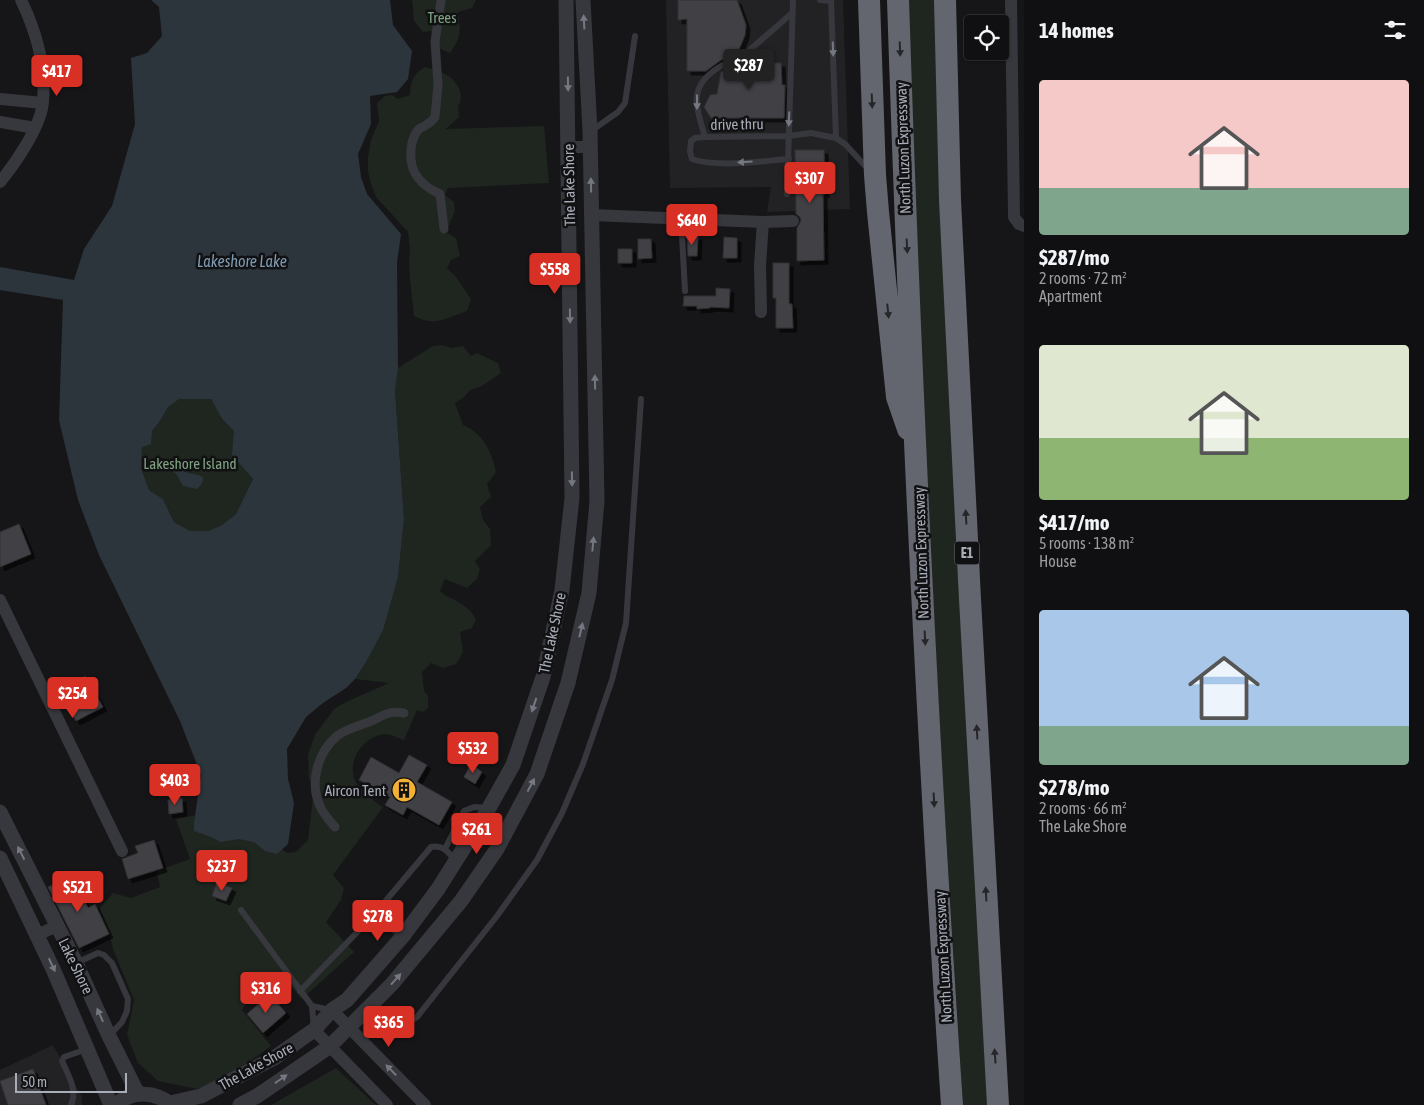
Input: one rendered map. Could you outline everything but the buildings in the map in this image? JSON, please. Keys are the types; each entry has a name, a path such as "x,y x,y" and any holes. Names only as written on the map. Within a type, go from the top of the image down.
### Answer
{"highway":[{"path":"869,0 874,175 897,397 917,459"},
{"name":"North Luzon Expressway","path":"898,0 922,599 952,1105"},
{"name":"E1","path":"945,0 950,200 970,609 998,1105"}],"street":[{"path":"0,182 10,170 35,128 44,103 42,58 21,0"},
{"path":"441,0 435,42 438,84 435,117 427,125 419,129 413,140 410,161 420,181 431,190 440,194 444,229"},
{"name":"The Lake Shore","path":"171,1104 201,1096 256,1069 314,1030 332,1010 347,1000 403,936 438,889 489,808 512,765 544,677 562,590 572,498 566,0"},
{"name":"The Lake Shore","path":"240,1105 257,1096 329,1047 392,984 461,901 497,849 537,774 568,683 589,593 597,501 590,131 583,0"},
{"path":"1011,0 1018,43 1019,134 1014,217 1019,224 1024,226"},
{"path":"0,99 44,103"},
{"path":"0,122 35,128"},
{"path":"569,147 590,147"},
{"path":"592,215 682,217 763,222 793,221"},
{"path":"761,312 760,265 763,222"},
{"path":"0,600 122,851"},
{"path":"335,827 319,806 317,795 316,775 322,754 329,744 348,729 380,718 387,712 404,713"},
{"name":"Lake Shore","path":"0,812 76,963 138,1094"},
{"path":"473,835 497,849"},
{"name":"Lake Shore","path":"0,858 37,934 111,1105"},
{"path":"37,934 57,926"},
{"path":"347,1000 361,1015"},
{"path":"332,1010 425,1105"},
{"path":"314,1030 387,1105"},
{"path":"116,1105 124,1099 138,1094 150,1094 161,1097 171,1104"}],"lane":[{"path":"787,194 793,0"},
{"path":"820,0 831,0 836,138 845,144 874,175"},
{"path":"705,137 696,110 696,94 704,80 722,65 737,60 792,12"},
{"path":"590,131 618,112 625,103 635,36"},
{"name":"drive thru","path":"789,159 750,162 701,162 692,159 690,152 691,141 695,138 705,137 788,136 811,132 836,138"},
{"path":"682,217 685,291"},
{"path":"361,1015 372,1024 388,1028 408,1024 417,1018 497,916 537,860 562,813 583,764 612,680 626,623 641,400"},
{"path":"445,849 464,811 474,807 489,808"},
{"path":"300,991 373,916 431,846 445,849 456,861"},
{"path":"241,910 312,1006 314,1030"},
{"path":"373,916 403,936"},
{"path":"76,963 98,953 104,954 112,963 128,999 122,1022 109,1036"},
{"path":"312,1006 332,1010"},
{"path":"71,1105 74,1099 74,1090 62,1061 64,1057 88,1049"}],"shaded area":[{"path":"666,0 843,0 850,209 767,212 771,187 670,188"},
{"path":"53,1045 82,1097 82,1105 0,1105 0,1070"}],"green space":[{"name":"Trees","path":"412,0 476,0 472,8 458,12 459,34 450,53 436,47 431,31 423,32 414,21"},
{"path":"907,0 938,0 992,1105 963,1105 946,829 917,277"},
{"path":"425,67 449,76 459,88 461,97 458,106 459,117 446,129 544,126 549,183 448,188 445,195 454,202 455,211 446,232 456,238 460,256 451,260 447,268 456,277 471,299 467,311 447,319 434,321 414,316 408,232 376,197 368,171 371,140 379,121 377,103 385,96 392,95 398,99 410,95 413,78"},
{"path":"442,345 452,348 463,346 471,356 477,353 498,363 501,373 482,386 470,390 455,403 463,425 470,428 486,444 496,472 487,484 491,497 480,507 483,520 490,529 491,545 475,561 480,569 477,579 467,588 445,579 440,591 466,607 476,619 472,628 460,632 463,652 456,664 443,668 431,663 422,672 424,691 428,696 428,708 423,712 417,710 404,740 387,734 377,736 363,745 354,759 353,768 357,784 365,794 383,807 333,875 344,888 341,900 326,922 354,952 302,999 284,978 257,986 242,1010 271,1046 235,1072 197,1089 158,1081 138,1063 127,1035 134,1000 99,909 113,893 131,898 160,887 157,871 190,859 176,819 202,814 270,841 287,853 296,852 308,840 314,790 309,778 308,755 315,735 334,709 389,683 355,679 366,662 398,577 404,519 395,391 398,368 433,346"},
{"name":"Lakeshore Island","path":"179,398 211,399 222,419 234,431 243,467 253,479 236,514 222,525 208,531 190,531 174,522 163,499 149,490 141,468 142,447 168,407"},
{"path":"336,1068 376,1105 271,1105"}],"water":[{"name":"Lakeshore Lake","path":"151,0 390,0 393,25 412,51 408,79 397,92 370,96 371,124 358,154 361,177 367,194 401,234 397,263 398,368 395,391 404,519 398,577 383,630 366,662 355,679 346,688 306,717 287,749 288,779 294,803 288,844 277,854 265,851 254,842 239,839 221,842 194,831 201,775 180,721 99,555 78,500 59,420 63,300 0,290 0,267 74,280 84,249 112,206 135,124 131,58 147,53 162,36 159,7","holes":["179,399 211,399 222,419 234,431 232,455 253,479 236,514 222,525 208,531 190,531 174,522 163,499 149,490 141,468 142,447 151,444 152,431 168,407"]},
{"path":"175,465 187,472 202,476 203,481 197,489 183,486 173,471 172,466"}],"place":[{"name":"Aircon Tent","path":"404,790"}]}
